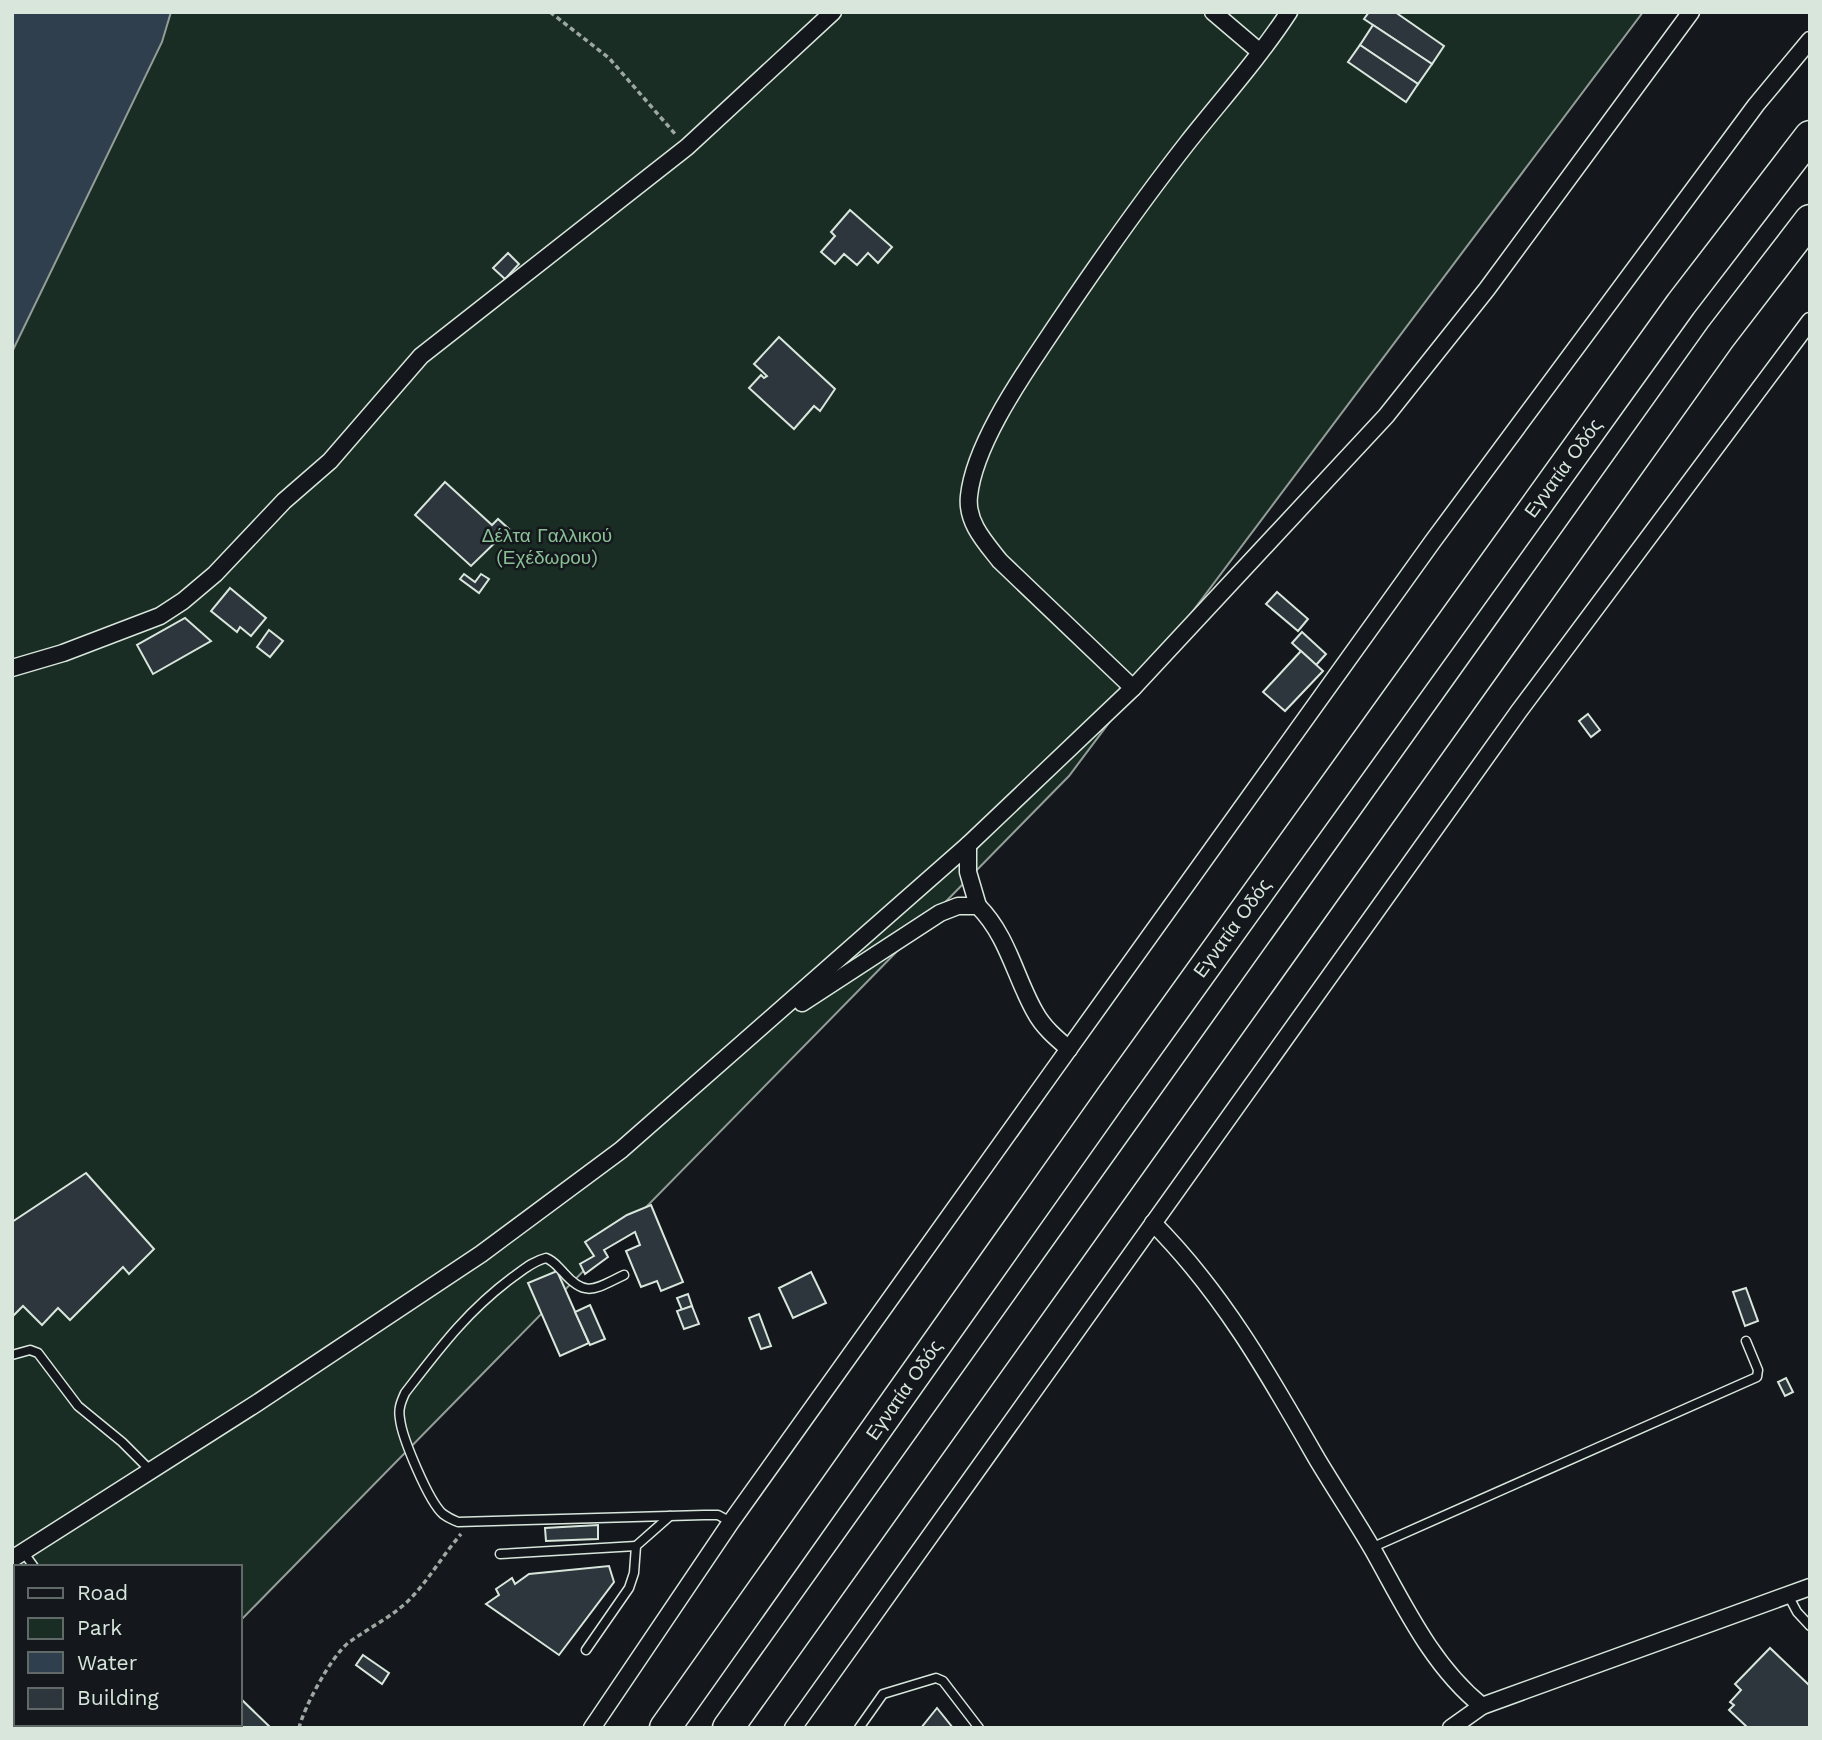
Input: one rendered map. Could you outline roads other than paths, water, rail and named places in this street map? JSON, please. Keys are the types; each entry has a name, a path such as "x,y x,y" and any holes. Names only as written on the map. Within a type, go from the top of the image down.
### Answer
{"highway":[{"name":"Εγνατία Οδός","path":"665,1728 1128,1073 1664,327 1810,136"},
{"path":"728,1728 1712,348 1810,220"}],"street":[{"path":"12,668 62,653 160,616 183,600 215,574 284,501 330,461 421,356 687,146 833,12"},
{"path":"1213,12 1260,52"},
{"path":"1133,688 1000,561 988,545 971,519 968,498 973,474 1008,397 1068,307 1187,142 1289,12"},
{"path":"18,1556 481,1254 621,1150 968,845 1133,688 1386,416 1487,289 1691,12"},
{"path":"592,1728 731,1522 1433,541 1756,105 1810,40"},
{"path":"793,1728 1519,711 1810,321"},
{"path":"968,845 968,872 978,906 992,919 1004,941 1035,1013 1049,1032 1069,1049"},
{"path":"751,1038 940,913 958,906 978,906"},
{"path":"1153,1223 1183,1253 1250,1341 1442,1665 1462,1690 1482,1706"},
{"path":"1451,1728 1482,1706 1810,1587"}],"lane":[{"path":"624,1275 593,1290 586,1290 546,1258 539,1260 481,1301 463,1319 405,1392 400,1405 400,1419 410,1454 443,1514 470,1523 718,1515 731,1522"},
{"path":"1371,1548 1757,1377 1758,1370 1746,1341"},
{"path":"12,1356 22,1351 38,1353 78,1406 122,1442 150,1470"},
{"path":"500,1554 636,1546 670,1516"},
{"path":"586,1650 629,1588 634,1573 636,1546"},
{"path":"1788,1595 1797,1612 1810,1626"},
{"path":"859,1728 883,1694 936,1678 943,1681 979,1728"}],"water":[{"path":"12,12 171,12 162,42 12,352"}],"park label":[{"name":"Δέλτα Γαλλικού (Εχέδωρου)","path":"547,546"}]}
